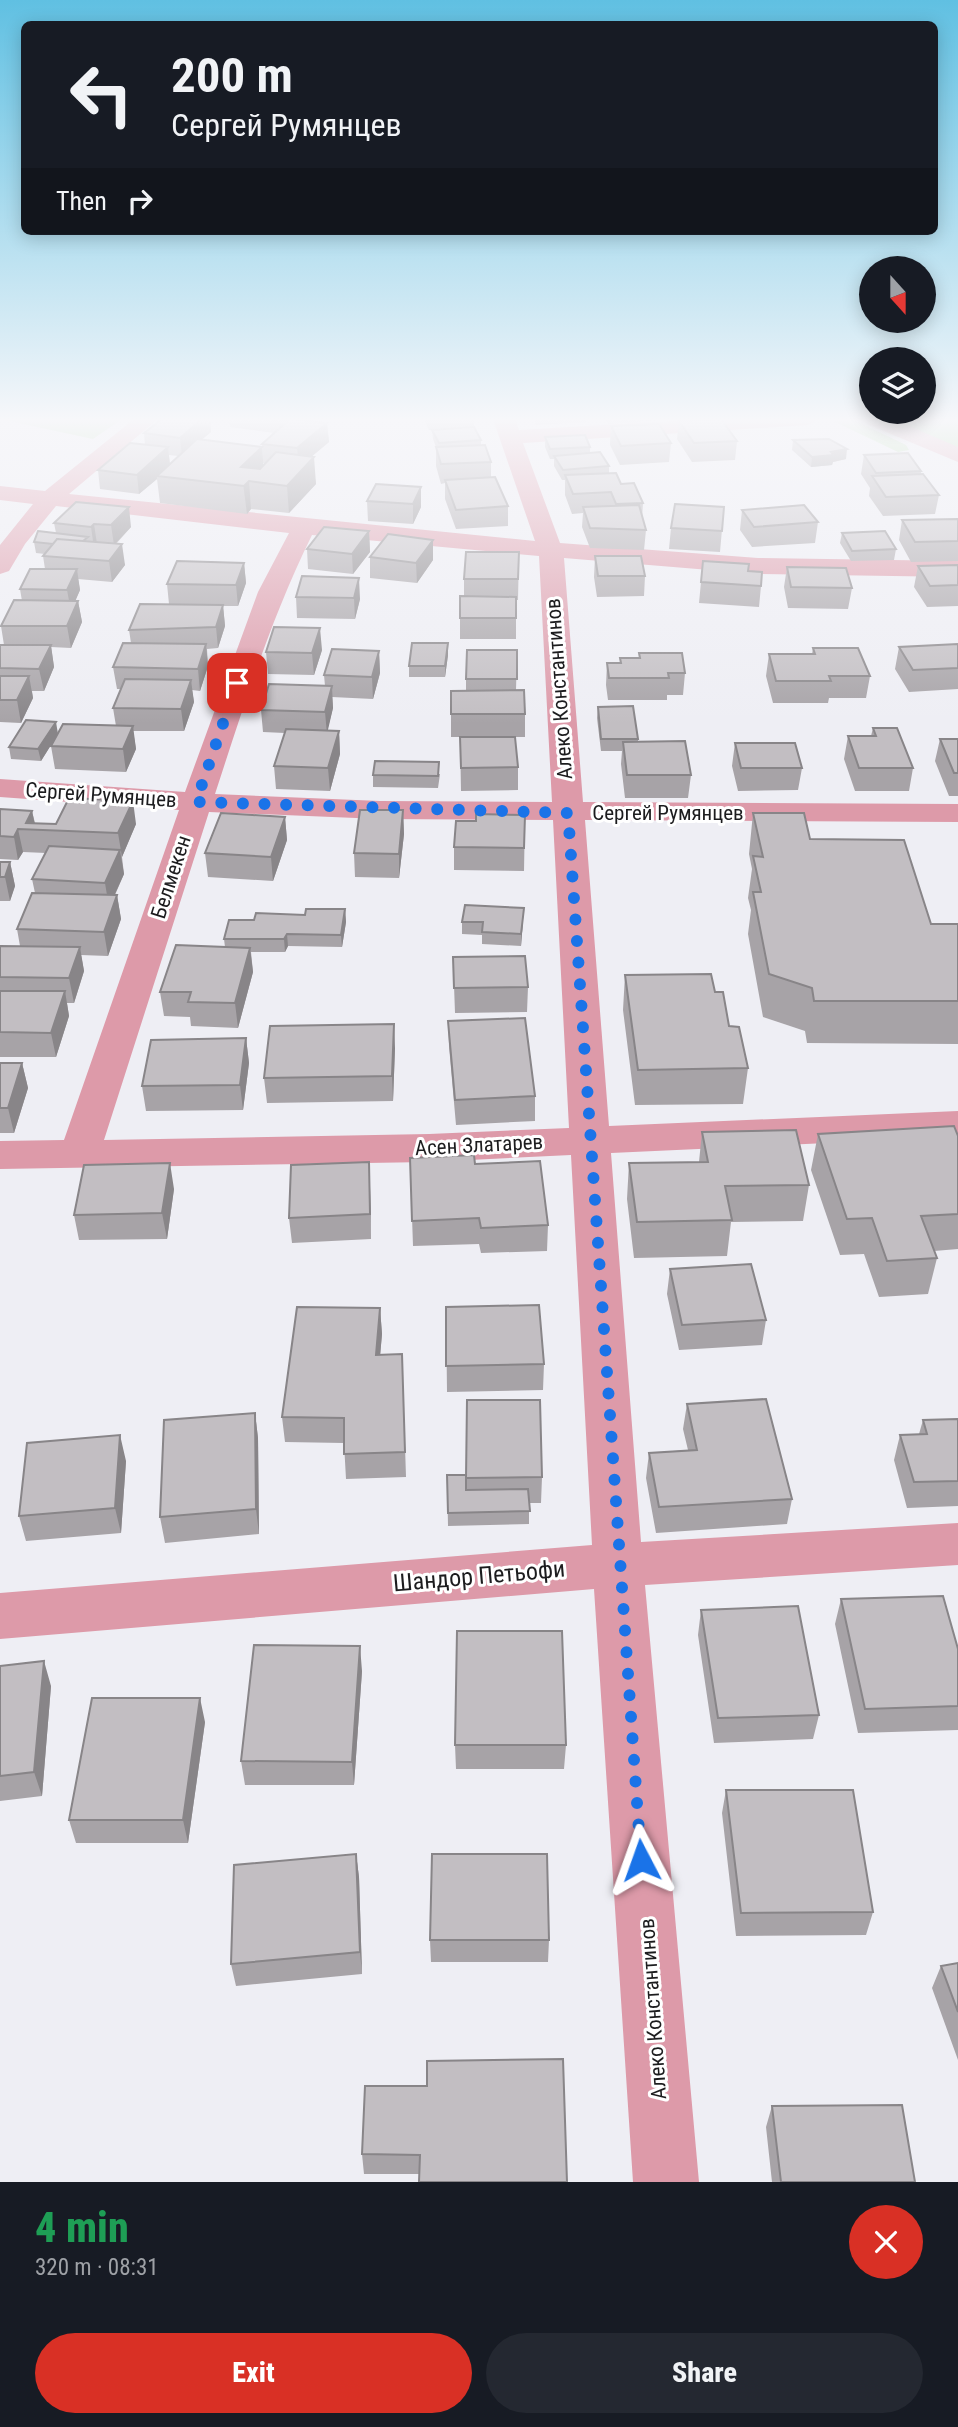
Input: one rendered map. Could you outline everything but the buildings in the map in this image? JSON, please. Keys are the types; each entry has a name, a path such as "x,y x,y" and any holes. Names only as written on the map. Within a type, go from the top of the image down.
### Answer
{"street":[{"path":"0,566 14,538 28,521"},
{"path":"245,521 551,551 758,566 958,569"},
{"name":"Алеко Константинов","path":"540,521 551,551 618,1565 666,2182"},
{"name":"Белмекен","path":"79,1154 196,802 271,592 304,527"},
{"name":"Сергей Румянцев","path":"0,788 196,802 568,813 958,813"},
{"name":"Асен Златарев","path":"0,1155 429,1148 958,1124"},
{"name":"Шандор Петьофи","path":"0,1616 618,1565 958,1544"}],"route":[{"path":"237,683 196,802 380,810 568,813 592,1140 618,1565 641,1860"}]}
